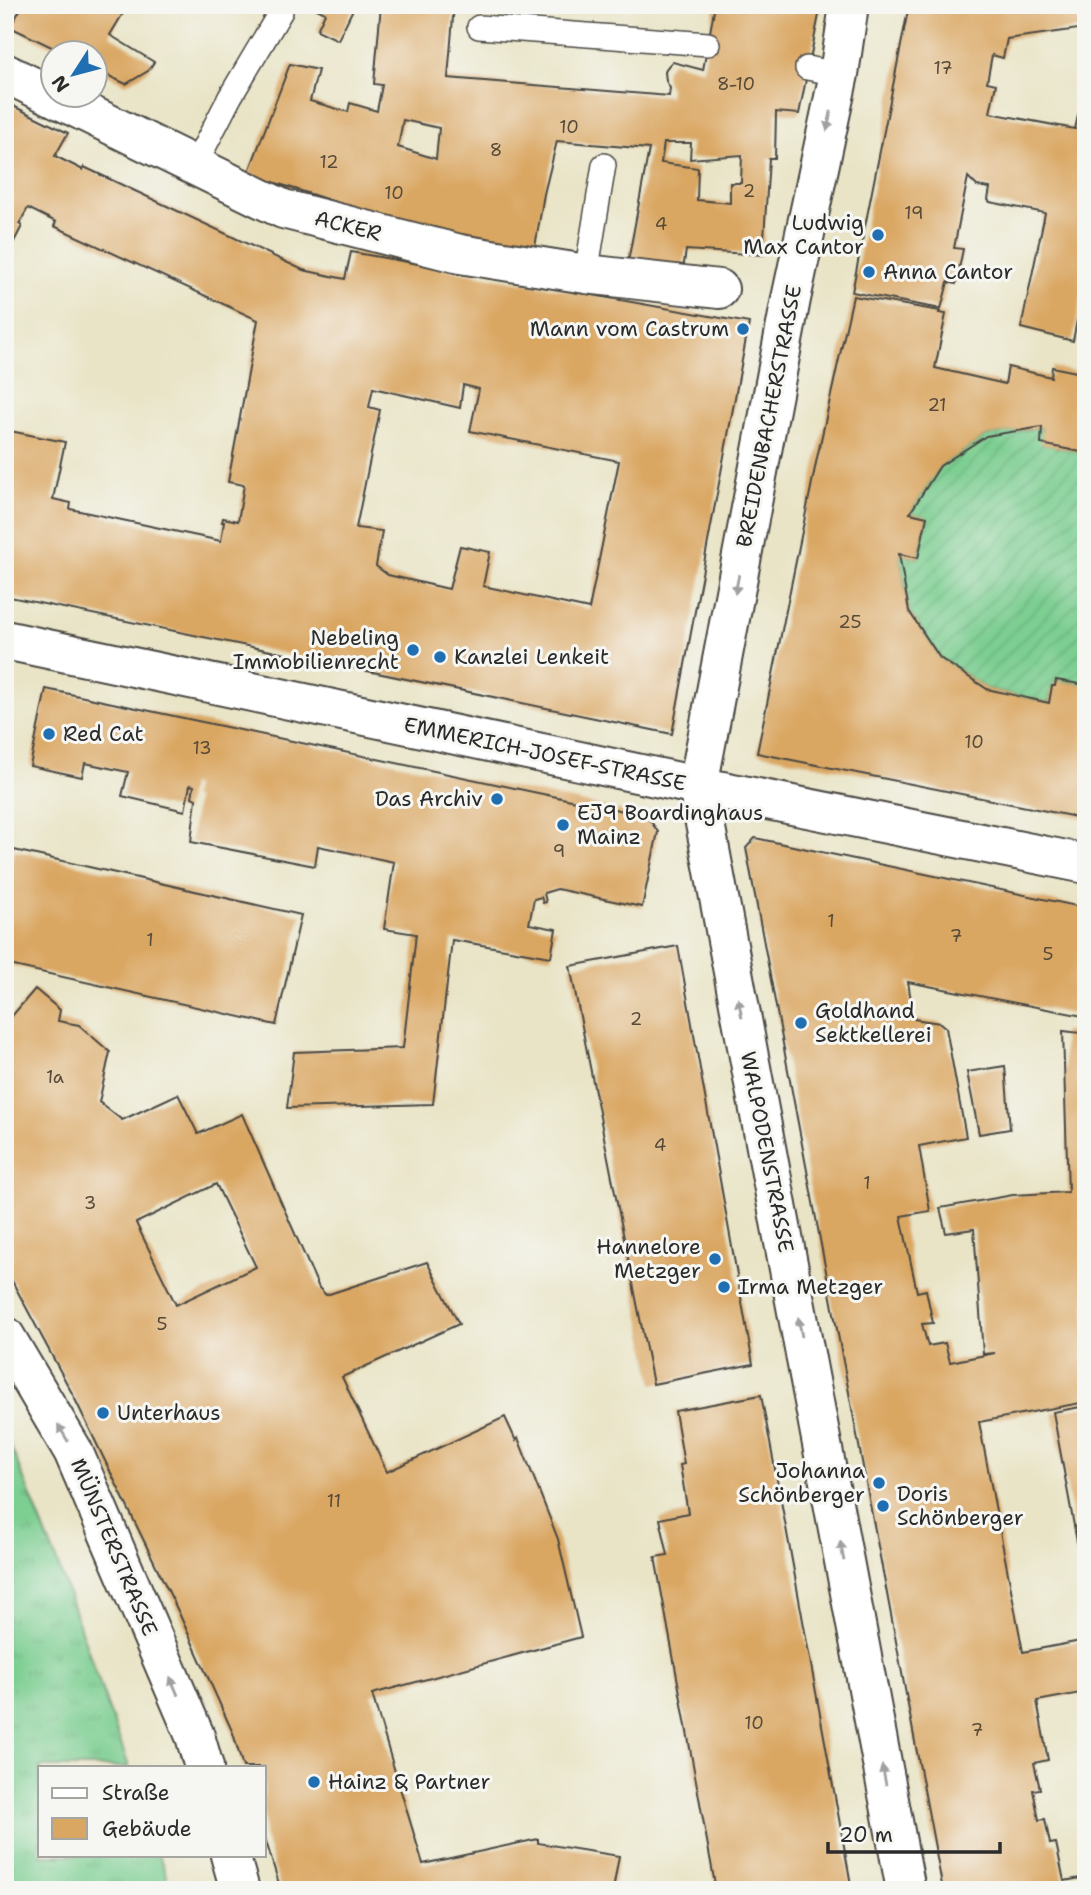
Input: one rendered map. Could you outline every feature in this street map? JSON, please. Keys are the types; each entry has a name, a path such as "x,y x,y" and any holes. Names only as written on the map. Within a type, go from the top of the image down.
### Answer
{"street":[{"name":"BREIDENBACHERSTRASSE","path":"698,786 791,299 823,71 849,5"},
{"name":"ACKER","path":"5,73 283,209 460,254 586,274 719,289"},
{"name":"EMMERICH-JOSEF-STRASSE","path":"5,640 698,786 1086,864"},
{"name":"WALPODENSTRASSE","path":"698,786 906,1890"},
{"name":"MÜNSTERSTRASSE","path":"5,1336 73,1451 195,1736 204,1766"},
{"path":"230,1856 240,1890"}],"lane":[{"path":"195,165 230,97 281,11"},
{"path":"479,27 708,44"},
{"path":"586,274 604,165"}],"green space":[{"path":"1042,427 1042,444 1086,453 1086,685 1056,680 1049,703 987,689 940,658 909,611 899,554 918,558 927,518 910,513 940,466 986,436"},
{"path":"5,1432 57,1562 129,1766 38,1766 38,1856 159,1856 171,1890 5,1890"}],"building":[{"path":"23,5 128,5 110,35 154,62 148,71 126,84 108,76 108,38 38,38 38,40 10,27"},
{"path":"309,5 355,5 338,40 317,30 325,13"},
{"path":"381,5 454,5 448,78 669,96 670,88 665,72 673,62 703,70 715,5 821,5 799,114 776,112 775,158 769,158 763,255 686,250 683,270 628,262 649,149 557,141 535,247 423,230 248,174 290,64 318,70 310,101 348,112 350,103 377,111 382,85 374,84","holes":["403,120 439,128 436,159 398,147","664,143 691,143 690,159 742,155 741,183 730,183 730,203 697,200 698,168 661,163"]},
{"path":"909,5 1086,5 1086,28 1007,39 1003,58 992,55 987,82 996,84 990,113 1075,129 1086,80 1086,274 1073,341 1021,328 1045,213 990,202 990,188 977,186 968,177 954,248 963,249 956,284 948,282 941,309 852,292"},
{"path":"5,102 68,133 55,156 83,170 84,167 303,270 345,279 351,252 749,323 672,734 5,596 5,430 65,442 53,499 71,503 70,509 221,541 223,518 238,521 244,485 228,482 258,320 54,226 56,222 28,208 5,259","holes":["463,385 479,389 470,431 619,461 589,609 483,586 490,552 460,546 449,589 388,575 376,566 382,531 356,528 380,410 369,407 373,388 460,408"]},
{"path":"853,296 946,314 935,368 1005,384 1008,367 1051,377 1052,367 1086,374 1086,453 1041,444 1042,427 986,436 940,466 910,513 927,517 918,558 899,554 909,611 940,658 987,689 1049,703 1056,680 1086,685 1086,819 757,753"},
{"path":"46,689 647,816 658,832 642,907 557,889 544,893 546,902 543,903 541,897 534,899 529,924 556,929 551,957 452,940 433,1104 287,1108 294,1052 403,1048 416,934 384,929 394,862 318,846 315,866 191,842 196,799 192,797 194,786 190,785 185,811 122,796 128,772 85,763 82,777 30,766"},
{"path":"755,838 1086,908 1086,1402 979,1422 1023,1652 1086,1640 1086,1692 1037,1701 1048,1760 1034,1763 1040,1789 1033,1790 1039,1820 1045,1819 1050,1844 1056,1843 1064,1881 1086,1877 1086,1890 943,1890 746,848","holes":["908,982 1083,1016 1080,1033 1063,1031 1068,1192 1013,1195 940,1208 946,1233 974,1229 983,1354 995,1353 950,1362 945,1343 928,1346 922,1324 933,1323 926,1290 917,1292 901,1216 930,1211 919,1146 966,1137 946,1028 940,1023 914,1019"]},
{"path":"14,850 301,915 276,1025 5,964 5,889"},
{"path":"678,946 753,1364 653,1384 570,966"},
{"path":"35,989 60,1010 58,1021 79,1025 110,1052 99,1102 122,1120 178,1094 198,1134 242,1114 319,1288 326,1295 427,1262 459,1324 342,1377 387,1472 505,1417 516,1441 518,1438 558,1539 581,1637 372,1694 393,1765 423,1864 538,1839 538,1843 619,1856 613,1890 281,1890 266,1841 266,1766 243,1766 233,1733 179,1613 73,1395 5,1268 5,1024","holes":["216,1184 256,1267 176,1305 136,1223"]},
{"path":"1005,1066 1010,1129 979,1134 967,1072"},
{"path":"761,1395 852,1890 716,1890 655,1557 668,1555 660,1519 688,1513 680,1465 684,1464 675,1411"},
{"path":"1086,1406 1086,1580 1084,1580 1053,1412"}],"place":[{"name":"Ludwig Max Cantor","path":"878,235"},
{"name":"Anna Cantor","path":"869,272"},
{"name":"Mann vom Castrum","path":"743,329"},
{"name":"Nebeling Immobilienrecht","path":"413,650"},
{"name":"Kanzlei Lenkeit","path":"440,657"},
{"name":"Red Cat","path":"49,734"},
{"name":"Das Archiv","path":"497,799"},
{"name":"EJ9 Boardinghaus Mainz","path":"563,825"},
{"name":"Goldhand Sektkellerei","path":"801,1023"},
{"name":"Hannelore Metzger","path":"715,1259"},
{"name":"Irma Metzger","path":"724,1287"},
{"name":"Unterhaus","path":"103,1413"},
{"name":"Johanna Schönberger","path":"879,1483"},
{"name":"Doris Schönberger","path":"883,1506"},
{"name":"Hainz & Partner","path":"314,1782"}]}
